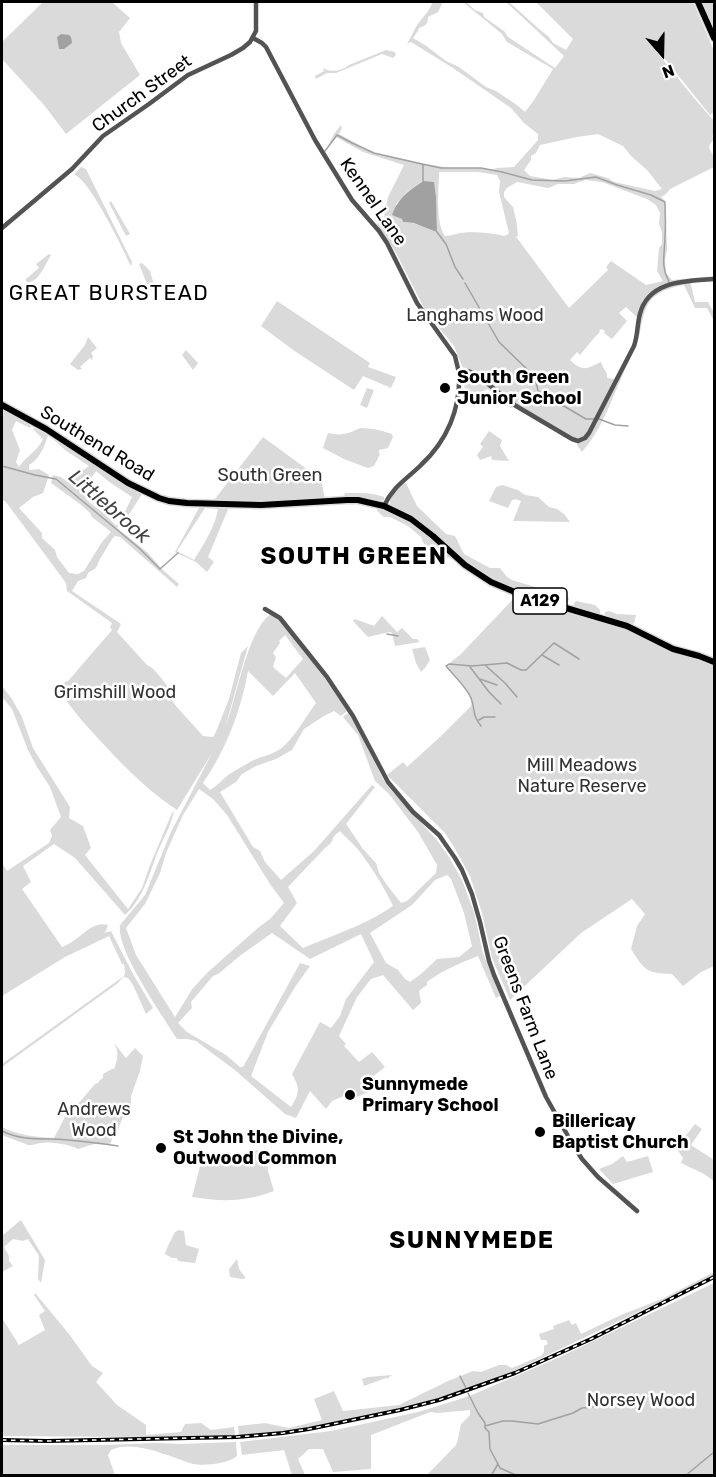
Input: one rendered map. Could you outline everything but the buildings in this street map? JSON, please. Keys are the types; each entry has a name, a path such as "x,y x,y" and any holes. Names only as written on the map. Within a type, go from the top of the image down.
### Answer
{"main road":[{"path":"698,2 714,38"},
{"name":"Southend Road","path":"2,405 46,429 128,483 169,501 261,505 358,500 384,506 417,522 465,565 491,582 522,595 627,626 673,649 714,662"}],"street":[{"path":"253,38 256,31 256,2"},
{"name":"Church Street","path":"2,228 81,160 103,136 194,71 243,48 253,38"},
{"name":"Kennel Lane","path":"253,38 266,47 315,140 348,195 387,243 417,303 454,356 459,373"},
{"path":"384,506 392,491 423,464 445,435 458,399 459,373 472,372 511,403 578,441 589,433 615,383 636,339 640,314 646,301 657,290 668,284 714,279"},
{"name":"Greens Farm Lane","path":"264,609 280,618 320,668 353,716 388,782 413,812 439,835 455,858 472,894 494,975 546,1097 582,1159 598,1177 637,1211"}],"green space":[{"path":"43,2 112,2 130,18 119,32 121,43 140,75 66,134 44,105 2,59 2,42"},
{"name":"Langhams Wood","path":"433,2 443,2 438,12 428,17 427,23 419,28 413,38 525,112 553,69 507,42 502,34 463,2 483,13 484,17 504,31 508,37 555,68 564,56 506,2 509,2 553,43 566,50 573,39 536,2 693,2 714,51 714,112 710,115 661,54 655,50 714,121 712,136 714,139 709,147 714,159 714,167 670,189 661,197 665,201 666,273 672,280 714,277 676,281 657,288 643,300 639,319 626,307 619,313 627,321 612,339 601,329 580,355 577,352 570,360 582,368 601,362 607,378 614,379 620,374 634,346 646,301 657,290 690,281 695,302 708,302 714,313 714,321 707,308 695,308 684,285 666,290 651,300 644,314 636,344 606,414 582,452 577,445 578,441 515,406 511,408 488,389 464,400 465,374 454,346 426,312 396,253 377,224 384,218 388,197 404,165 363,152 336,137 327,148 341,125 339,134 374,153 450,168 491,170 514,167 538,140 538,134 511,108 411,42 407,44","holes":["598,134 623,146 662,189 655,191 614,182 590,173 579,178 564,177 553,180 530,176 524,170 540,145","439,172 478,172 497,175 509,233 505,236 470,232 445,236 440,223","585,180 602,182 647,199 656,205 660,213 659,224 662,232 657,271 663,281 646,285 611,261 606,267 608,270 569,308 515,237 518,236 513,207 504,197 504,192 517,182 548,188 558,184 574,184","422,181 436,211 437,226 403,222 396,204"]},
{"path":"701,2 714,2 714,30"},
{"path":"386,50 395,52 396,55 393,58 382,54 336,73 327,73 316,79 315,76 324,71 323,68 333,71 340,70"},
{"path":"81,167 86,169 132,262 131,266 89,189 74,174"},
{"path":"111,201 130,234 126,236 109,203"},
{"path":"49,254 51,255 42,272 28,283 26,279 39,268 36,264"},
{"path":"142,263 150,271 154,285 162,282 162,285 153,290 149,289 139,264"},
{"path":"277,301 370,363 368,367 396,377 391,388 363,376 354,390 261,326"},
{"path":"88,337 97,348 91,353 92,360 90,358 80,367 82,369 78,370 70,364 85,345"},
{"path":"186,350 198,363 193,370 182,355"},
{"path":"367,388 374,390 367,408 360,405"},
{"name":"Grimshill Wood","path":"2,409 31,426 30,428 16,421 12,430 20,450 16,462 19,467 43,439 33,429 48,435 36,460 29,465 29,470 39,469 49,475 43,493 33,497 19,508 42,533 42,538 55,550 57,557 69,573 78,574 84,571 111,532 80,504 51,483 53,475 69,483 72,478 89,466 53,439 65,444 142,494 117,528 147,552 179,584 177,587 120,537 115,536 96,568 88,573 86,578 78,581 72,591 121,624 117,632 159,675 169,688 166,692 176,706 203,736 213,737 215,734 229,699 241,653 248,646 225,728 249,649 263,622 271,614 285,627 327,681 347,711 341,716 334,711 324,716 304,729 292,750 242,774 236,782 220,792 253,847 260,851 265,862 281,880 314,851 372,785 375,787 346,824 376,863 387,885 401,903 407,901 436,873 437,865 418,832 389,794 375,781 358,735 343,717 348,713 358,728 383,779 437,840 449,857 462,880 474,912 483,953 500,996 496,998 478,956 445,970 427,982 427,985 419,991 421,1003 413,1010 383,975 371,979 357,997 339,1036 346,1044 344,1046 359,1062 372,1052 385,1067 371,1078 383,1092 377,1089 356,1097 353,1092 332,1101 326,1109 310,1091 296,1118 285,1114 236,1071 196,1041 177,1039 125,950 120,925 145,895 171,832 212,753 177,810 128,770 54,689 69,680 112,630 110,627 112,623 67,591 66,583 6,502 2,500","holes":["96,471 132,497 116,526 80,493","285,635 303,659 286,678 273,667 276,657 273,653 279,641","248,671 273,696 295,673 316,703 282,748 240,768 210,790 203,783 226,743","199,789 213,799 227,815 284,903 270,919 208,972 193,988 175,1017 136,955 126,928 145,904 160,873 183,815","340,831 356,847 378,878 393,906 361,924 303,948 280,926 297,903 288,887","447,875 451,879 464,913 472,946 459,957 437,959 410,982 398,970 386,963 370,933 412,905 435,880","272,933 310,959 361,934 374,962 346,999 340,1016 331,1028 320,1022 292,1074 298,1090 291,1107 251,1076 268,1032 310,966 300,963 243,1067 187,1032 178,1023 192,1008 191,1002 213,976"]},
{"path":"360,428 392,434 388,448 379,450 380,454 374,466 368,468 323,448 328,433 344,434"},
{"path":"489,431 502,440 500,446 509,461 492,460 491,456 480,460 477,455 483,447 480,444"},
{"name":"South Green","path":"263,437 319,478 325,501 211,504"},
{"path":"406,483 417,506 446,534 455,536 464,554 490,568 500,568 512,580 568,597 567,604 532,595 490,578 471,566 423,524 392,506 390,500 393,493"},
{"path":"502,485 525,495 538,497 549,507 564,514 570,522 513,521 521,501 512,500 508,508 489,501 496,487"},
{"path":"345,493 375,494 384,497 384,500 375,501 345,496"},
{"path":"229,507 208,557 214,562 207,572 196,562 175,552 199,508","holes":["205,508 218,509 212,529 194,560 177,551"]},
{"path":"377,507 417,528 451,557 448,558 424,544 421,537 408,526 390,517 384,517 377,511"},
{"name":"Mill Meadows Nature Reserve","path":"516,596 634,631 714,663 714,966 701,972 683,986 672,974 657,973 647,969 631,949 637,926 645,914 632,899 581,933 510,1000 492,958 482,913 470,876 445,833 387,775 403,762 407,767 471,706 467,690 446,666 461,654"},
{"path":"576,601 595,605 600,610 600,614 572,607"},
{"path":"605,612 636,615 634,624 607,616"},
{"path":"382,616 397,632 402,628 413,639 420,642 395,646 392,633 368,637 353,621 355,619 374,626"},
{"path":"425,647 430,660 421,672 412,649"},
{"path":"2,686 22,717 33,748 70,807 69,818 83,826 91,848 85,855 128,909 142,888 174,811 145,885 137,901 125,915 75,858 54,844 23,866 31,882 22,889 62,947 94,926 108,925 104,933 111,931 153,1008 146,1014 133,985 128,978 123,977 118,983 2,1067 2,1064 124,976 125,972 124,964 109,936 65,957 2,996 2,863 7,871 49,843 52,836 50,830 61,817 50,787 28,750 12,709 2,697"},
{"name":"Andrews Wood","path":"114,1043 126,1058 135,1048 143,1056 131,1103 125,1111 118,1130 115,1130 110,1145 94,1144 78,1149 50,1143 30,1145 2,1135 2,1127 27,1135 54,1138 71,1109 103,1078 103,1074 114,1069 117,1049"},
{"path":"695,1124 702,1129 691,1145 714,1160 714,1181 681,1163 683,1158 676,1148"},
{"path":"266,1148 268,1171 274,1191 233,1200 192,1197 203,1155 235,1156"},
{"path":"623,1156 627,1162 648,1156 653,1172 613,1184 599,1169"},
{"path":"21,1220 45,1260 41,1283 38,1279 39,1256 28,1239 23,1241 13,1239 4,1247 13,1266 2,1272 2,1236"},
{"path":"184,1231 186,1245 199,1249 195,1263 178,1261 177,1258 165,1254 175,1232"},
{"path":"237,1259 239,1269 246,1278 230,1277 229,1269"},
{"path":"714,1272 714,1276 514,1371 440,1398 318,1426 239,1435 238,1426 265,1423 289,1428 322,1420 314,1399 334,1391 343,1411 399,1405 473,1371 481,1372 499,1365 512,1368 541,1356 544,1346 548,1344 546,1340 541,1340 539,1334 554,1329 553,1326 569,1320 572,1325 576,1323 581,1334 662,1299"},
{"name":"Norsey Wood","path":"714,1283 714,1475 427,1475 456,1445 461,1424 470,1415 470,1410 430,1412 371,1435 371,1469 333,1472 323,1449 309,1449 298,1459 305,1475 292,1475 284,1450 242,1455 240,1442 331,1431 418,1412 474,1394 562,1356"},
{"path":"35,1293 92,1366 103,1373 96,1382 117,1405 146,1425 146,1435 181,1432 185,1424 201,1423 211,1430 234,1427 235,1435 2,1436 2,1318 19,1345 45,1330 39,1315 45,1311 34,1295"},
{"path":"392,1375 387,1379 364,1386 362,1379 368,1377"},
{"path":"236,1442 237,1456 216,1464 193,1464 152,1450 120,1447 111,1450 108,1455 115,1475 2,1475 2,1445"}],"shaded area":[{"path":"61,34 71,37 72,43 64,49 59,49 57,37"},
{"path":"423,181 434,182 437,232 414,223 403,222 402,219 392,215 404,195"}],"waterway":[{"path":"325,151 337,135 374,153 441,168 481,168 532,180 565,181 596,177 651,195 665,202 664,265 669,282"},
{"path":"423,165 423,181"},
{"path":"437,232 446,244 455,267 463,279"},
{"path":"465,283 499,342 535,377 538,391 586,419 594,419"},
{"path":"599,419 615,425 628,426"},
{"name":"Littlebrook","path":"2,466 56,479 139,548 160,569 178,553"},
{"path":"387,634 398,636"},
{"path":"481,726 476,718 469,694 446,666 449,664 472,666 507,663 526,670 554,643 579,659"},
{"path":"542,655 559,665"},
{"path":"486,666 517,697"},
{"path":"470,667 501,704"},
{"path":"480,679 497,685"},
{"path":"479,720 484,717 495,717"},
{"path":"2,1131 26,1138 118,1146"},
{"path":"460,1376 466,1388"},
{"path":"468,1393 489,1432 490,1449 500,1468 518,1476"},
{"path":"485,1426 503,1421 538,1424 604,1402"},
{"path":"685,1476 714,1452"},
{"path":"491,1476 498,1464"}],"railway":[{"path":"2,1440 237,1437 309,1429 400,1410 439,1400 515,1373 591,1339 714,1277"}],"place":[{"name":"South Green Junior School","path":"445,388"},
{"name":"Sunnymede Primary School","path":"350,1095"},
{"name":"Billericay Baptist Church","path":"540,1132"},
{"name":"St John the Divine, Outwood Common","path":"161,1148"}],"district":[{"name":"GREAT BURSTEAD","path":"109,294"},
{"name":"SOUTH GREEN","path":"354,557"},
{"name":"SUNNYMEDE","path":"472,1241"}]}
